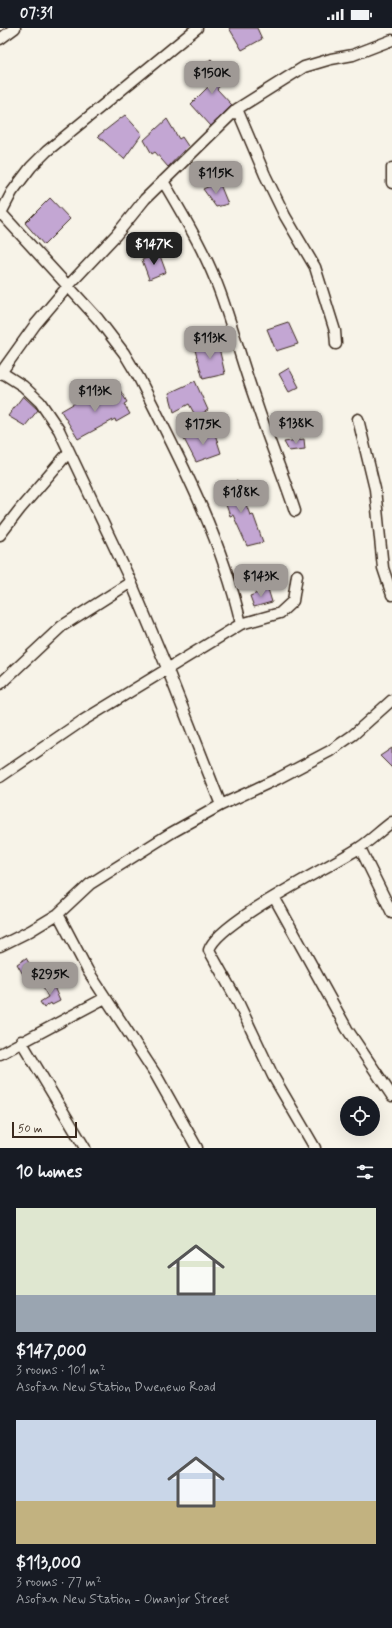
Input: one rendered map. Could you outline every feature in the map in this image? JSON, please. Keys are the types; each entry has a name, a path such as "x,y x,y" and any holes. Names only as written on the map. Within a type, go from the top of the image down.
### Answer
{"street":[{"path":"0,39 15,28"},
{"path":"197,28 47,151 31,167 12,192 1,214 49,268 68,286 124,353 139,378 214,537 235,594 241,624"},
{"path":"221,805 131,582 70,452 50,415 40,402 23,386 1,373 16,350 68,286 116,235 145,199 237,109 304,68 331,59 353,55 392,40"},
{"path":"237,109 271,188 315,267 334,331 336,344"},
{"path":"392,168 392,183"},
{"path":"163,182 191,229 220,292 253,394 295,511"},
{"path":"358,419 375,489 383,568 392,595"},
{"path":"0,535 20,509 70,452"},
{"path":"0,777 82,720 241,624 280,613 293,601 297,575"},
{"path":"0,684 62,626 131,582"},
{"path":"0,946 30,931 58,914 90,884 171,834 221,805 277,780 330,751 353,735 392,700"},
{"path":"315,1148 273,1076 254,1034 209,950 211,943 224,930 274,898 360,848 392,822"},
{"path":"360,848 392,913"},
{"path":"274,898 347,1029 392,1096"},
{"path":"58,914 76,951 156,1075 198,1148"},
{"path":"0,1054 21,1041 105,998"},
{"path":"21,1041 85,1148"}],"building":[{"path":"229,28 257,28 262,39 242,50"},
{"path":"211,59 226,78 217,89 232,105 211,126 191,104 211,84 200,68"},
{"path":"125,115 142,134 124,159 98,136"},
{"path":"167,119 179,139 182,137 188,146 168,167 155,152 152,154 144,140"},
{"path":"219,182 228,204 216,207 203,189"},
{"path":"50,198 70,219 44,245 25,223"},
{"path":"159,253 166,272 149,279 142,260"},
{"path":"288,322 298,344 276,351 267,329"},
{"path":"217,339 225,374 203,379 195,350"},
{"path":"289,368 299,387 289,392 279,374"},
{"path":"195,381 208,410 196,417 189,404 174,412 169,393"},
{"path":"120,390 127,402 124,404 130,414 116,422 115,419 78,439 61,411 92,393 98,402"},
{"path":"23,396 38,410 25,426 8,416"},
{"path":"214,431 221,453 196,462 184,439"},
{"path":"304,439 305,449 289,451 284,442"},
{"path":"237,481 250,515 253,514 263,542 247,546 233,515 230,516 220,488"},
{"path":"268,589 272,602 254,607 250,596"},
{"path":"392,748 392,768 380,756"},
{"path":"26,958 38,978 28,983 17,964"},
{"path":"52,982 60,1001 52,1005 51,1003 44,1008 40,1002 48,997 43,986"}]}
